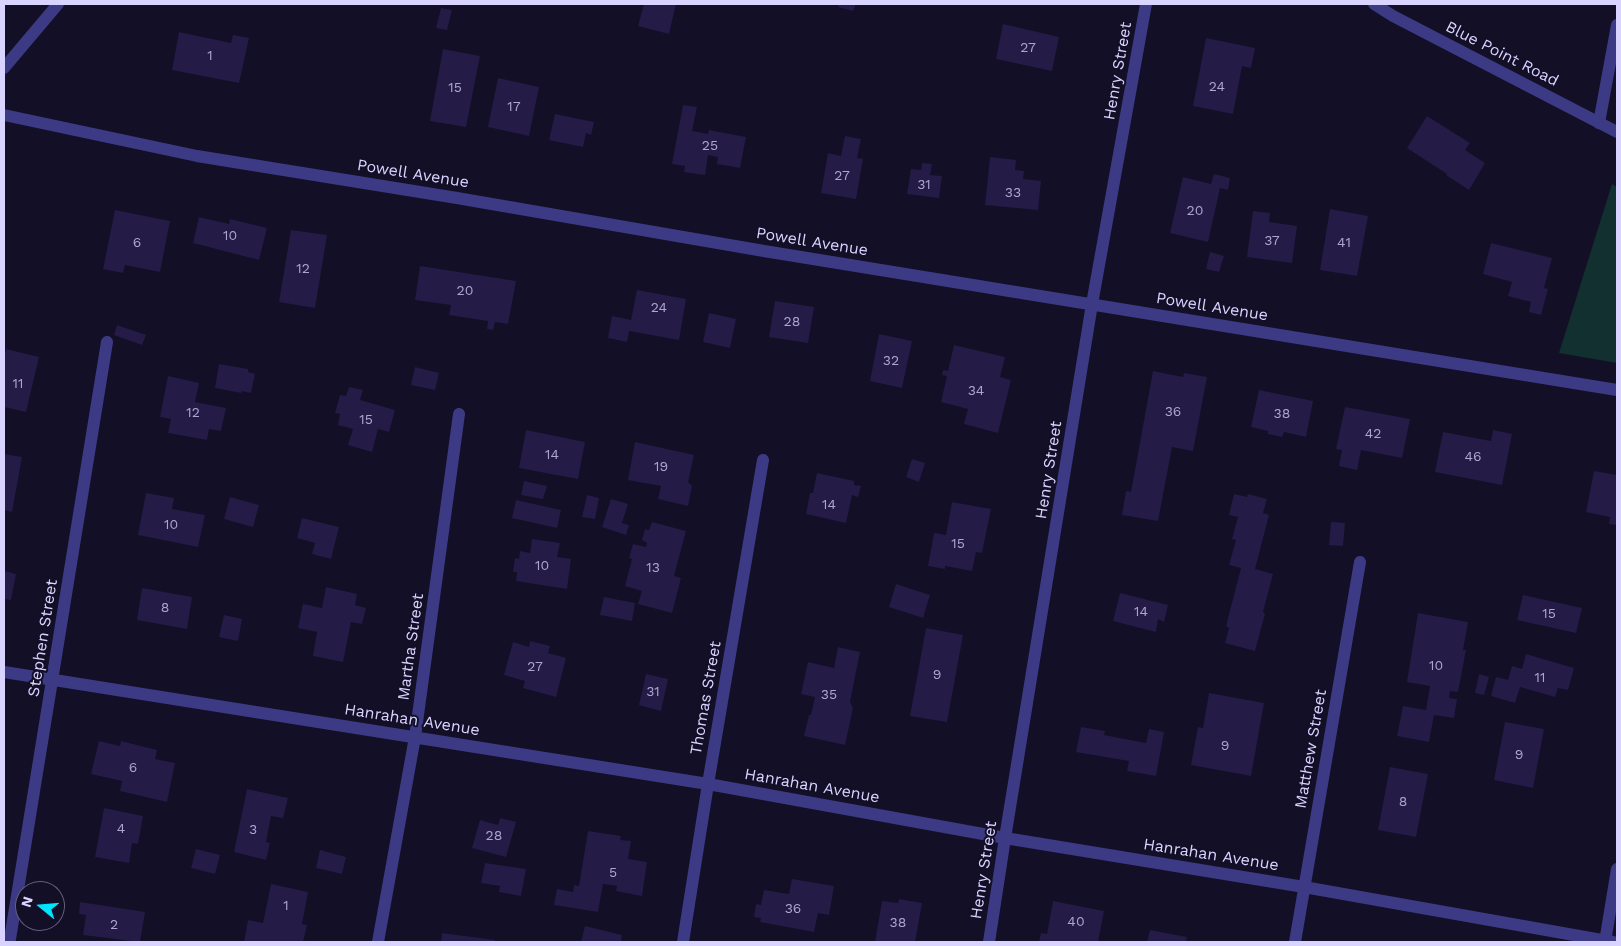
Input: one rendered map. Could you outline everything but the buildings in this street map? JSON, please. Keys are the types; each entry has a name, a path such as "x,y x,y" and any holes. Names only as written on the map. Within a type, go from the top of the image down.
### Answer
{"street":[{"path":"4,68 58,4"},
{"name":"Henry Street","path":"989,942 1092,304 1146,4"},
{"name":"Blue Point Road","path":"1374,4 1393,16 1617,132"},
{"path":"1599,122 1617,25"},
{"name":"Powell Avenue","path":"4,114 198,156 764,251 1617,390"},
{"name":"Stephen Street","path":"10,940 106,342"},
{"name":"Martha Street","path":"378,942 415,737 459,414"},
{"name":"Thomas Street","path":"684,942 708,784 763,460"},
{"name":"Matthew Street","path":"1295,942 1360,562"},
{"name":"Hanrahan Avenue","path":"4,672 708,784 1005,838 1304,886 1608,942"},
{"path":"1608,942 1617,869"}],"green space":[{"path":"1612,184 1617,187 1617,363 1559,353"}]}
